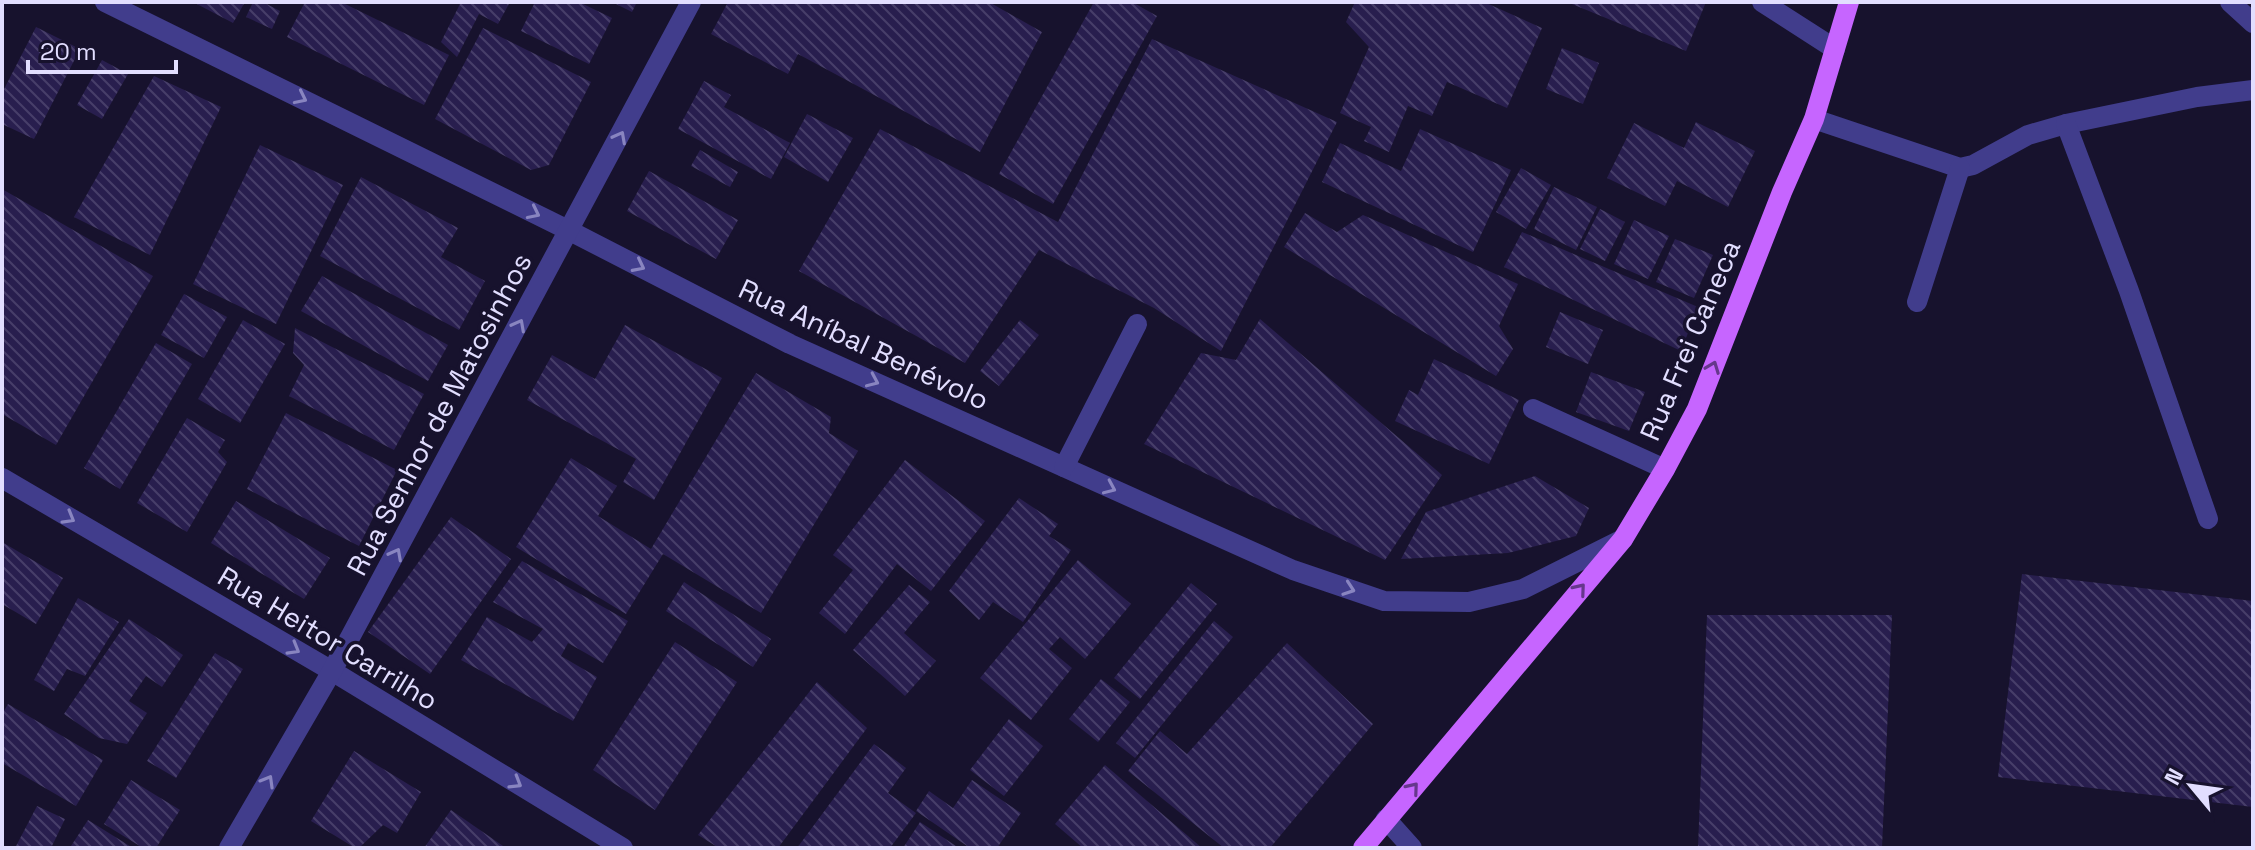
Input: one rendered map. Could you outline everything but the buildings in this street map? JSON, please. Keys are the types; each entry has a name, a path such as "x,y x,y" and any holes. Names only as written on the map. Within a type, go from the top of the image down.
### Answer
{"main road":[{"name":"Rua Frei Caneca","path":"1363,848 1623,539 1665,469 1697,409 1814,119 1849,2"}],"street":[{"name":"Rua Aníbal Benévolo","path":"105,2 570,231 790,344 1293,570 1384,601 1469,602 1523,589 1623,539"},
{"name":"Rua Senhor de Matosinhos","path":"229,848 332,671 691,2"},
{"path":"1762,2 1835,49"},
{"path":"2230,2 2253,23"},
{"path":"1814,119 1960,168 1973,165 2028,135 2066,124 2197,97 2253,90"},
{"path":"2066,124 2129,291 2208,519"},
{"path":"1917,302 1960,168"},
{"path":"1064,467 1137,324"},
{"path":"1533,409 1665,469"},
{"name":"Rua Heitor Carrilho","path":"2,478 332,671 623,848"},
{"path":"1386,819 1412,848"}]}
